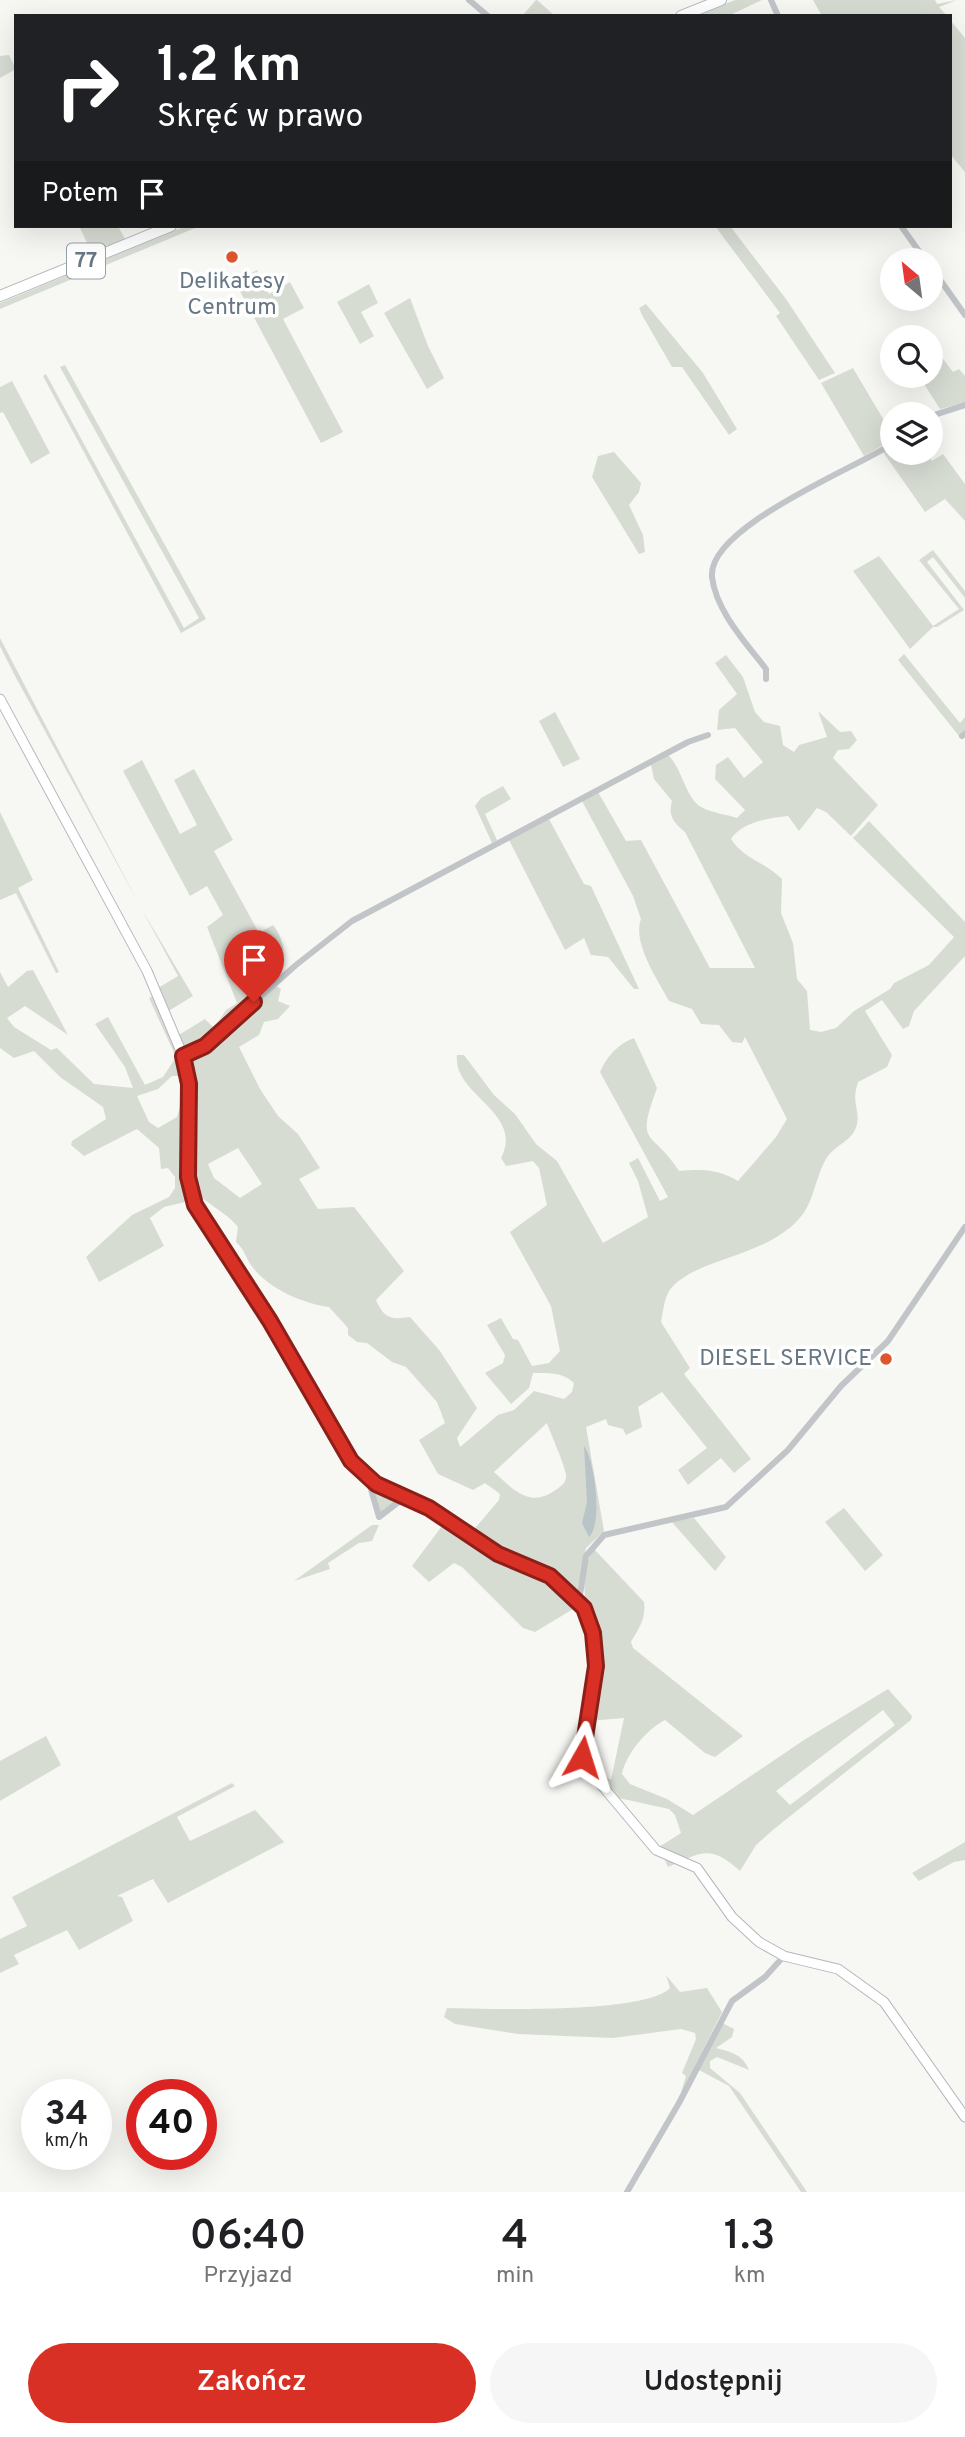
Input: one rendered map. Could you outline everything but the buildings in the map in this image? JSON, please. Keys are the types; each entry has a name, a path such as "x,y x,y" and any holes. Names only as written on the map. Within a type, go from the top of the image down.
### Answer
{"main road":[{"path":"686,14 721,0"},
{"name":"77","path":"0,296 166,228"}],"street":[{"path":"469,0 486,14"},
{"path":"902,228 917,248"},
{"path":"943,284 965,315"},
{"path":"943,412 965,405"},
{"path":"766,679 766,669 722,606 712,576 719,554 740,532 768,514 880,451"},
{"path":"0,699 147,971 183,1056 189,1084 187,1168 195,1205 277,1333 343,1451 368,1479 429,1508 498,1554 550,1576 579,1601 591,1622 596,1657 581,1749 584,1762 656,1850 697,1868 739,1924 783,1956 830,1965 876,1994 905,2027 965,2117"},
{"path":"183,1056 205,1046 296,965 352,921 688,742 708,735"},
{"path":"579,1601 586,1556 604,1535 721,1510 788,1450 841,1386 888,1341 965,1227"},
{"path":"368,1479 379,1517 405,1497"},
{"path":"627,2192 732,2001 765,1977 783,1956"}],"shaded area":[{"path":"537,0 553,14 524,14"},
{"path":"735,0 762,0 732,14 700,14"},
{"path":"813,0 935,0 937,4 957,0 939,7 945,14 821,14"},
{"path":"952,22 965,38 965,172 952,156"},
{"path":"9,55 14,70 0,78 0,56"},
{"path":"80,228 119,228 125,239 92,253"},
{"path":"181,228 195,228 0,309 0,303"},
{"path":"716,228 732,228 786,299 835,373 819,380 776,316 780,313"},
{"path":"257,270 269,294 290,282 304,308 283,319 343,432 321,443 235,282"},
{"path":"369,284 378,303 361,312 374,336 360,344 337,302"},
{"path":"410,298 428,346 444,378 427,389 384,313"},
{"path":"646,304 703,373 737,429 729,435 682,367 672,367 639,308"},
{"path":"943,359 953,372 959,369 965,376 965,403 943,408 943,402 936,402 927,388 943,388"},
{"path":"65,365 206,619 181,633 43,376 46,374 184,628 199,618 60,367"},
{"path":"853,368 880,414 880,447 864,456 821,383"},
{"path":"12,381 50,453 31,464 3,412 0,413 0,387"},
{"path":"614,452 641,483 639,492 629,505 643,535 645,552 639,554 592,477 598,456"},
{"path":"943,454 965,484 965,521 945,499 925,512 892,465 943,465"},
{"path":"933,550 965,591 965,598 933,557 927,562 964,610 933,627 910,649 853,571 879,556 933,626 959,609 919,560"},
{"path":"0,638 139,905 14,674 0,646"},
{"path":"904,654 960,723 965,717 965,731 959,736 898,660"},
{"path":"726,655 743,677 755,712 764,722 780,726 783,745 794,752 799,745 827,737 818,711 840,732 851,731 857,740 849,749 838,750 833,758 878,805 851,836 826,812 817,808 799,831 788,816 749,825 731,839 742,851 782,879 781,913 793,943 797,979 807,991 810,1030 821,1032 836,1028 854,1011 890,989 894,983 929,965 954,937 853,838 869,821 965,922 965,956 914,1011 909,1026 903,1029 882,1000 865,1011 892,1055 887,1067 858,1082 855,1095 858,1119 855,1130 826,1159 803,1214 788,1229 771,1240 695,1271 680,1280 667,1295 661,1322 690,1368 684,1374 751,1459 734,1473 721,1458 688,1485 678,1470 707,1448 662,1392 638,1407 642,1427 626,1435 623,1429 608,1425 606,1419 586,1427 604,1531 586,1548 577,1593 552,1575 471,1533 499,1500 500,1494 485,1483 473,1490 438,1474 419,1440 445,1423 437,1402 406,1367 392,1362 367,1343 357,1342 348,1335 348,1328 329,1307 296,1298 266,1281 251,1265 236,1242 238,1227 199,1195 191,1185 190,1088 177,1036 205,1019 214,1028 226,1010 237,1003 207,927 223,915 207,886 190,896 123,771 142,760 180,834 197,825 174,780 194,769 233,840 214,851 259,933 273,925 278,932 284,956 276,986 281,989 278,1001 290,1006 278,1019 264,1022 259,1035 239,1047 260,1089 278,1116 298,1134 320,1168 299,1179 318,1209 354,1207 404,1271 376,1300 388,1316 410,1317 440,1351 477,1408 457,1438 460,1447 498,1415 514,1410 534,1391 564,1399 572,1392 574,1383 560,1375 533,1373 529,1388 511,1404 485,1373 503,1363 505,1355 487,1325 501,1318 513,1339 518,1340 532,1366 549,1363 560,1351 551,1306 510,1232 547,1205 539,1168 533,1161 506,1166 501,1158 506,1142 504,1128 465,1082 458,1069 457,1055 464,1055 494,1095 515,1114 536,1144 557,1161 603,1243 648,1217 638,1181 629,1163 638,1158 660,1201 668,1197 600,1072 618,1047 634,1038 657,1088 647,1120 649,1136 679,1171 710,1171 738,1181 776,1137 787,1119 745,1037 742,1043 732,1042 719,1025 701,1024 692,1009 669,1001 643,950 639,929 641,919 633,896 582,801 598,792 626,841 641,840 710,968 755,968 685,832 673,818 672,801 654,779 651,765 668,755 692,798 707,810 737,818 745,810 715,779 716,765 728,757 744,778 763,762 735,728 717,730 719,710 737,694 715,663","holes":["238,1148 262,1184 240,1198 214,1178 208,1164","547,1423 566,1478 561,1486 545,1496 529,1497 515,1490 494,1472"]},
{"path":"555,712 580,759 563,767 539,721"},
{"path":"503,786 511,799 485,814 497,840 492,843 475,806 481,798"},
{"path":"0,812 33,880 18,888 59,972 56,973 16,893 0,900"},
{"path":"549,819 584,884 591,886 639,989 634,989 608,957 591,955 584,938 565,950 509,840"},
{"path":"142,910 193,996 167,1012 158,988 178,976"},
{"path":"33,970 68,1035 25,1006 7,1018 14,1027 51,1050 57,1048 94,1084 133,1088 125,1067 95,1024 108,1017 145,1085 163,1077 176,1057 149,998 155,995 184,1066 184,1164 189,1201 164,1207 150,1218 164,1246 99,1282 86,1257 132,1215 169,1197 175,1188 175,1177 168,1168 161,1169 159,1148 137,1129 84,1156 71,1145 72,1141 106,1119 103,1107 60,1077 34,1051 14,1058 0,1048 0,972 8,987 27,971","holes":["172,1076 180,1076 182,1100 177,1117 158,1128 149,1122 137,1096 158,1089"]},
{"path":"584,1446 591,1464 596,1492 596,1519 589,1537 582,1523 587,1502"},
{"path":"372,1486 400,1498 380,1514"},
{"path":"844,1508 883,1555 865,1571 825,1522"},
{"path":"694,1518 726,1557 715,1571 671,1521"},
{"path":"445,1522 536,1571 578,1606 535,1632 523,1628 462,1567 454,1563 429,1582 412,1566"},
{"path":"372,1525 379,1525 372,1541 359,1543 328,1563 330,1569 294,1581"},
{"path":"594,1549 644,1602 643,1619 631,1642 633,1648 743,1736 715,1757 705,1753 665,1720 651,1730 632,1751 622,1774 630,1784 667,1799 693,1815 804,1740 888,1689 912,1716 911,1720 774,1829 756,1845 740,1871 721,1857 706,1853 689,1857 668,1867 659,1847 681,1833 675,1815 669,1809 614,1797 593,1769 611,1780 624,1718 588,1721 598,1678 585,1593 587,1562","holes":["883,1710 895,1725 790,1805 776,1791"]},
{"path":"46,1736 61,1765 0,1801 0,1761"},
{"path":"232,1783 235,1786 177,1817 190,1841 255,1810 284,1842 168,1903 153,1879 117,1896 122,1897 133,1921 79,1950 67,1930 14,1955 19,1964 0,1973 0,1939 27,1926 12,1897"},
{"path":"965,1842 965,1860 954,1862 919,1881 912,1873"},
{"path":"666,1975 680,1992 707,1988 722,2012 680,2096 686,2076 682,2073 696,2039 695,2033 681,2029 613,2038 518,2034 455,2024 444,2017 447,2008 564,2008 631,2002 655,1996 670,1988"},
{"path":"722,2023 734,2029 732,2037 716,2048 736,2055 744,2061 749,2070 717,2057 710,2061 710,2068 740,2093 807,2192 801,2192 729,2086 699,2070"}],"place":[{"name":"Delikatesy Centrum","path":"232,257"},
{"name":"DIESEL SERVICE","path":"886,1359"}],"route":[{"path":"254,1002 205,1046 183,1056 189,1084 186,1143 188,1177 195,1205 270,1321 343,1451 357,1469 376,1484 429,1508 485,1547 550,1576 568,1590 584,1608 591,1622 596,1647 596,1666 581,1749 582,1757"}]}
